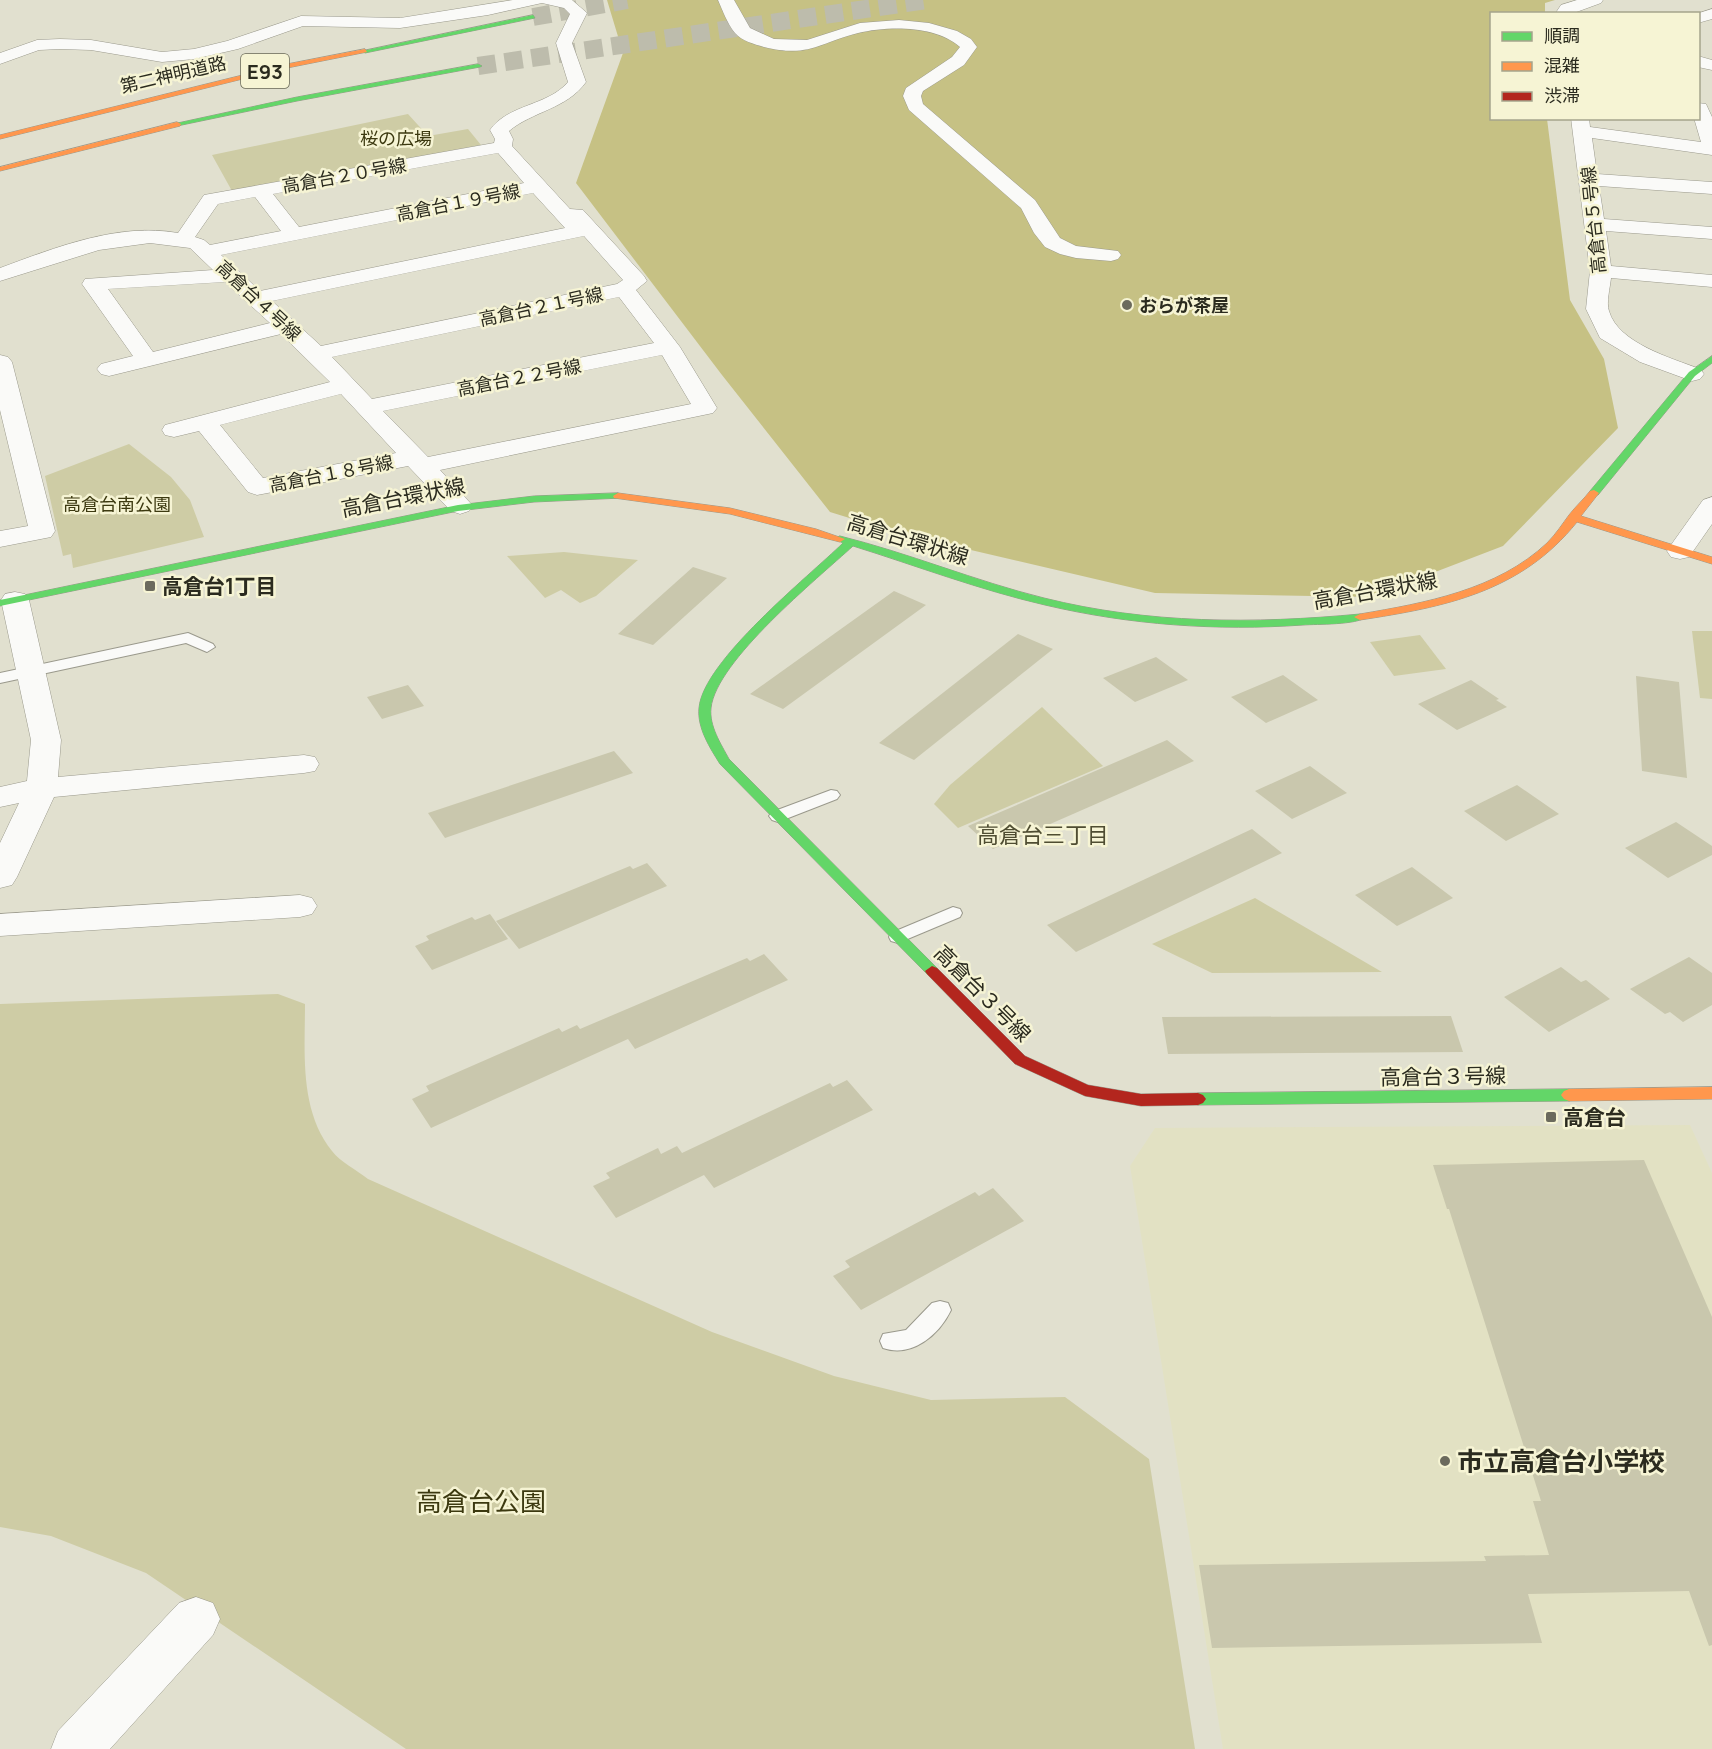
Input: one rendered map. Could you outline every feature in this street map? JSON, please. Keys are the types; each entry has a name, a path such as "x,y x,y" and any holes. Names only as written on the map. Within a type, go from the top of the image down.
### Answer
{"main road":[{"name":"第二神明道路","path":"0,137 276,69 533,17"},
{"name":"E93","path":"0,169 148,131 360,86 478,66"},
{"name":"第二神明道路","path":"41,141 159,110 261,87"},
{"path":"0,174 148,131"},
{"name":"高倉台環状線","path":"8,601 459,506 549,497 616,496 668,500 750,513 1061,605 1186,623 1302,624 1417,608 1496,580 1536,558 1550,546 1692,374 1712,359"},
{"path":"1573,517 1712,561"},
{"name":"高倉台３号線","path":"850,543 731,657 716,675 703,705 707,731 724,761 1020,1060 1085,1090 1141,1100 1712,1093"}],"street":[{"path":"301,21 306,12 307,0"},
{"path":"0,58 37,45 60,44 91,45 162,57 194,54 232,45 301,21 400,23 488,10 536,0"},
{"path":"538,186 502,147 504,140 499,130 508,120 536,106 560,99 572,91 577,82 564,43 579,13 569,4 547,0"},
{"path":"726,0 744,32 757,39 785,46 807,45 851,30 893,24 939,30 963,40 969,47 958,61 915,88 912,96 915,106 1036,212 1047,238 1058,246 1076,252 1111,255"},
{"path":"1564,12 1567,8 1595,0"},
{"path":"1581,125 1712,148 1704,108"},
{"name":"高倉台５号線","path":"1581,125 1601,271 1597,309 1608,333 1648,357 1692,374"},
{"name":"高倉台２０号線","path":"294,234 260,190 502,147"},
{"path":"1589,179 1712,188"},
{"name":"高倉台１９号線","path":"206,252 538,186 566,217"},
{"path":"184,239 211,199 260,190"},
{"path":"256,298 579,231 566,217 576,214 636,281 624,289"},
{"path":"1595,224 1712,233"},
{"name":"高倉台４号線","path":"0,275 63,254 110,243 152,237 184,239 197,244 316,354 459,506"},
{"path":"1601,271 1712,281"},
{"path":"93,284 231,275"},
{"path":"82,310 93,284"},
{"path":"93,284 147,360"},
{"name":"高倉台２１号線","path":"316,354 624,289 669,347 705,408 419,461"},
{"path":"109,369 287,326"},
{"name":"高倉台２２号線","path":"368,407 669,347"},
{"path":"0,362 4,400 42,531 0,539"},
{"path":"174,430 347,385"},
{"name":"高倉台１８号線","path":"206,423 257,487 419,461"},
{"path":"1680,551 1712,505"},
{"path":"0,877 42,788 46,740 30,673 8,601"},
{"path":"0,797 42,788 304,764"},
{"path":"0,925 300,906"},
{"path":"76,1749 196,1619"}],"lane":[{"path":"0,678 188,638 207,647"},
{"path":"778,816 831,795"},
{"path":"898,937 953,913"},
{"path":"891,1341 912,1339 940,1311"}],"shaded area":[{"path":"607,0 1555,0 1545,3 1545,12 1490,12 1490,120 1547,120 1570,300 1604,359 1618,428 1503,546 1370,597 1155,593 898,533 830,512 576,183 623,53"},
{"name":"市立高倉台小学校","path":"1690,1125 1712,1173 1712,1749 1223,1749 1130,1166 1155,1128"}],"green space":[{"name":"桜の広場","path":"408,114 428,136 468,129 481,145 232,191 212,155"},
{"name":"高倉台南公園","path":"129,444 171,477 190,500 204,537 73,568 71,554 63,556 45,476"},
{"path":"564,552 638,560 596,596 580,603 561,590 545,598 507,556"},
{"path":"1692,631 1712,631 1712,699 1700,698"},
{"path":"1420,635 1446,669 1394,676 1370,642"},
{"path":"1042,707 1103,766 958,828 934,804 950,785"},
{"path":"1255,898 1382,972 1212,973 1152,944"},
{"name":"高倉台公園","path":"278,994 305,1004 306,1080 309,1099 321,1135 335,1155 368,1179 712,1332 834,1376 931,1400 1065,1397 1149,1459 1195,1749 406,1749 146,1573 51,1536 0,1527 0,1004"}],"building":[{"path":"693,567 727,578 653,645 618,634"},
{"path":"894,591 926,605 783,709 750,694"},
{"path":"1018,634 1053,649 914,760 879,743"},
{"path":"1156,657 1188,680 1135,702 1103,678"},
{"path":"1283,675 1318,700 1266,723 1231,697"},
{"path":"1636,676 1679,682 1687,778 1642,771"},
{"path":"1471,680 1507,707 1457,730 1418,704"},
{"path":"408,685 424,706 382,719 367,697"},
{"path":"1167,740 1194,761 993,849 968,826"},
{"path":"614,751 633,773 445,838 428,813"},
{"path":"1310,766 1347,793 1292,819 1255,791"},
{"path":"1517,785 1559,814 1506,841 1464,811"},
{"path":"1676,822 1712,846 1712,855 1668,878 1625,848"},
{"path":"1252,829 1282,853 1076,952 1047,925"},
{"path":"647,863 667,886 519,949 496,921 630,866 633,869"},
{"path":"1412,867 1453,898 1397,926 1355,895"},
{"path":"490,914 508,939 432,970 415,946 429,940 426,936 472,917 475,920"},
{"path":"764,954 788,980 635,1049 628,1039 431,1128 412,1099 429,1091 426,1086 559,1028 562,1032 577,1025 580,1029 747,958 750,961"},
{"path":"1689,957 1712,973 1712,1005 1683,1022 1670,1012 1665,1014 1630,989"},
{"path":"1561,967 1581,982 1586,980 1610,999 1549,1032 1504,997"},
{"path":"1451,1016 1463,1052 1168,1054 1162,1017"},
{"path":"847,1080 873,1110 714,1188 704,1175 616,1218 593,1186 610,1178 606,1173 658,1148 661,1154 677,1146 682,1153 830,1083 833,1087"},
{"path":"1644,1160 1712,1317 1712,1645 1709,1646 1689,1591 1528,1594 1542,1643 1212,1648 1199,1565 1486,1561 1484,1556 1549,1555 1533,1501 1541,1501 1433,1165"},
{"path":"993,1188 1024,1221 861,1310 833,1276 850,1267 845,1261 975,1192 979,1196"}],"tunnel":[{"path":"533,17 627,0"},
{"path":"478,66 927,0"}],"traffic: fast":[{"path":"365,51 533,17"},
{"path":"177,124 297,99 478,66"},
{"path":"1594,493 1692,374 1712,359"},
{"path":"0,603 458,508 534,499 618,496"},
{"path":"840,539 1014,594 1108,614 1216,624 1288,623 1360,617"},
{"path":"850,543 767,621 725,667 711,688 705,705 705,720 724,761 932,971"},
{"path":"1198,1099 1569,1095"}],"traffic: slow":[{"path":"0,137 287,66 365,51"},
{"path":"0,169 177,124"},
{"path":"1360,617 1435,603 1486,586 1509,575 1531,562 1550,546 1594,493"},
{"path":"618,496 730,511 785,523 840,539"},
{"path":"1573,517 1712,561"},
{"path":"1569,1095 1712,1093"}],"traffic: jam":[{"path":"932,971 1020,1060 1085,1090 1141,1100 1198,1099"}],"place":[{"name":"おらが茶屋","path":"1127,305"},
{"name":"高倉台1丁目","path":"150,586"},
{"name":"高倉台","path":"1551,1117"},
{"name":"市立高倉台小学校","path":"1445,1461"}],"district":[{"name":"高倉台三丁目","path":"1043,835"}]}
